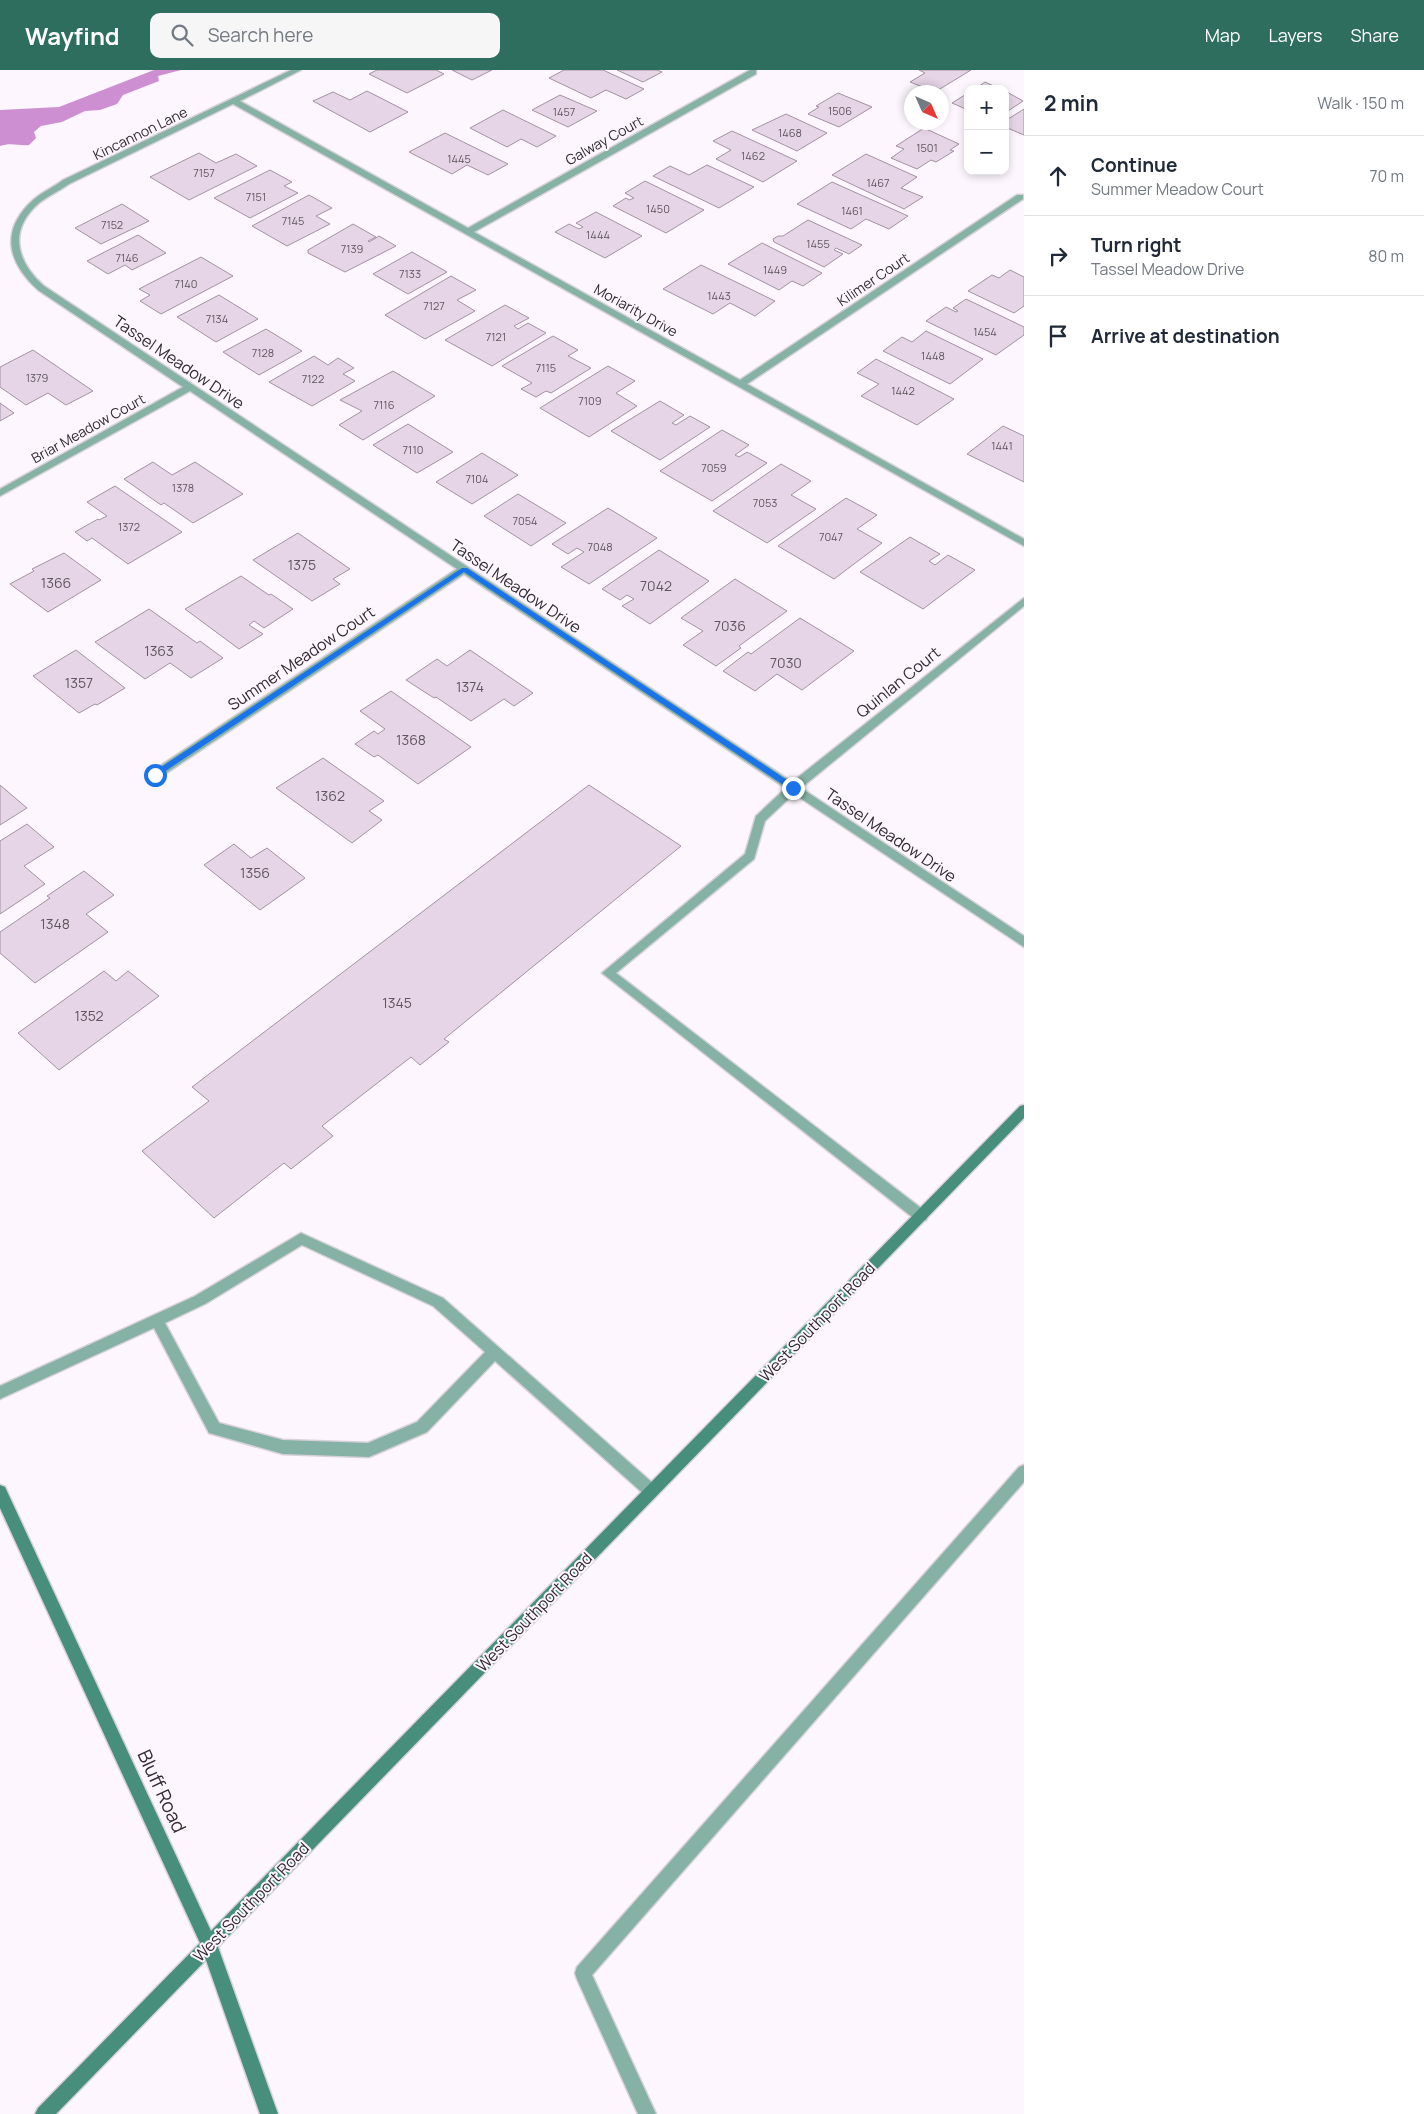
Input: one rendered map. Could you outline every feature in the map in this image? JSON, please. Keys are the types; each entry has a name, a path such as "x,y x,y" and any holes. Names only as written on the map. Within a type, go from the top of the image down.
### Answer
{"main road":[{"name":"West Southport Road","path":"44,2114 1024,1110"},
{"name":"Bluff Road","path":"0,1492 209,1944 269,2114"}],"street":[{"name":"Kincannon Lane","path":"15,239 18,225 26,213 36,202 55,188 297,70"},
{"name":"Galway Court","path":"468,232 753,72"},
{"name":"Moriarity Drive","path":"234,101 1024,543"},
{"name":"Kilimer Court","path":"741,384 1020,197"},
{"name":"Tassel Meadow Drive","path":"15,239 14,252 17,261 27,276 34,282 1024,942"},
{"name":"Briar Meadow Court","path":"0,493 190,387"},
{"name":"Summer Meadow Court","path":"155,775 464,569"},
{"name":"Quinlan Court","path":"921,1216 608,973 750,856 760,819 793,788 1024,601"},
{"path":"0,1393 200,1300 301,1239 438,1302 651,1491"},
{"path":"157,1320 214,1428 283,1447 369,1450 422,1427 494,1352"},
{"path":"647,2114 582,1973 1024,1472"}],"shaded area":[{"path":"154,70 181,70 158,76 159,81 123,95 117,104 100,110 85,111 62,122 41,126 34,132 36,138 29,145 8,144 0,146 0,110 59,107"}],"building":[{"path":"377,70 436,70 444,74 407,93 369,74"},
{"path":"452,70 492,70 472,80"},
{"path":"564,70 603,70 644,89 626,99 606,90 591,98 549,78"},
{"path":"617,70 657,70 662,72 643,82"},
{"path":"919,70 971,70 946,85 918,85 910,82 925,73"},
{"path":"985,82 991,85 981,85"},
{"path":"367,91 408,112 370,132 313,101 333,92 350,100"},
{"path":"838,93 872,107 839,127 808,114 819,107 816,106"},
{"path":"1009,93 1023,101 1009,110"},
{"path":"560,95 597,111 568,127 532,110"},
{"path":"964,96 964,108 952,103"},
{"path":"1024,109 1024,135 1009,129 1009,118"},
{"path":"503,110 556,136 537,147 521,139 507,147 470,128"},
{"path":"786,114 827,133 797,151 752,130"},
{"path":"921,130 928,130 959,144 950,150 954,151 936,162 931,160 917,169 891,158 904,149 896,146"},
{"path":"732,131 797,161 763,182 716,159 731,150 713,141"},
{"path":"445,133 508,164 488,175 467,165 452,174 409,152"},
{"path":"199,153 216,163 236,154 257,166 189,200 150,177"},
{"path":"866,154 917,177 901,188 923,197 904,209 832,175"},
{"path":"707,165 754,187 719,208 653,176 670,166 689,175"},
{"path":"270,170 292,182 284,186 298,193 250,218 214,198"},
{"path":"645,181 704,210 666,233 613,206 626,198 629,200 634,198 625,193"},
{"path":"832,182 908,216 889,229 866,219 851,229 797,204"},
{"path":"309,195 332,208 316,216 330,224 287,246 252,226"},
{"path":"122,204 149,221 101,244 75,228"},
{"path":"596,212 642,236 605,258 555,232 569,224 579,229 583,227 576,223"},
{"path":"808,220 862,245 849,254 836,248 834,250 843,254 824,267 774,242 773,239 783,236"},
{"path":"353,224 376,237 369,242 379,236 396,246 345,272 308,253 308,250"},
{"path":"138,235 166,253 132,270 125,265 108,274 87,261"},
{"path":"762,243 822,273 803,286 792,281 779,290 728,264"},
{"path":"412,252 447,272 408,294 373,274"},
{"path":"201,257 233,276 161,314 140,301 150,295 139,289"},
{"path":"701,265 775,301 755,316 730,303 713,314 663,289"},
{"path":"1010,270 1024,277 1024,306 1014,313 968,291 992,275 999,278"},
{"path":"451,276 476,290 457,300 475,311 425,339 385,315"},
{"path":"219,295 258,319 216,342 177,317"},
{"path":"966,299 1024,327 1024,335 996,355 926,321 946,307 956,312 958,311 953,308"},
{"path":"505,305 529,318 514,326 518,329 528,323 546,333 492,366 445,340"},
{"path":"266,329 302,351 259,375 223,352"},
{"path":"926,331 983,359 950,384 883,351 902,337 912,342"},
{"path":"553,336 578,350 568,356 591,368 551,393 546,391 536,397 521,389 532,383 502,366"},
{"path":"33,350 93,391 66,405 48,393 26,405 0,387 0,367"},
{"path":"314,356 328,365 338,358 354,368 343,374 355,381 312,406 269,382"},
{"path":"876,359 954,399 917,425 861,396 879,384 857,373"},
{"path":"608,366 635,381 616,393 637,406 589,437 540,408"},
{"path":"393,371 435,396 363,440 339,425 362,411 340,400"},
{"path":"660,401 684,415 672,423 676,425 690,416 710,427 660,460 611,431"},
{"path":"0,403 14,413 0,421"},
{"path":"408,424 453,452 417,473 373,445"},
{"path":"1003,426 1024,436 1024,482 967,454"},
{"path":"722,430 749,445 735,455 739,457 747,452 767,463 712,501 660,471"},
{"path":"482,453 518,475 472,504 436,482"},
{"path":"153,462 172,475 195,462 243,494 193,523 164,503 161,505 124,479"},
{"path":"781,464 811,481 791,495 816,509 767,543 713,511"},
{"path":"115,486 182,532 128,564 92,538 87,541 75,532 107,516 87,502"},
{"path":"518,494 566,523 531,546 484,516"},
{"path":"846,498 877,515 857,529 882,543 834,579 778,546"},
{"path":"608,508 657,538 589,584 561,567 584,552 577,548 568,554 552,544"},
{"path":"298,533 350,569 333,579 340,584 312,601 253,560"},
{"path":"910,537 940,554 929,561 935,565 948,555 975,570 923,609 860,572"},
{"path":"659,550 709,581 650,624 622,606 634,599 627,595 620,600 602,589"},
{"path":"64,553 101,580 48,612 10,584 34,571 32,569"},
{"path":"241,576 293,609 264,628 254,621 249,625 263,634 239,649 185,609"},
{"path":"735,579 787,611 739,646 741,648 716,666 683,645 703,631 681,618"},
{"path":"149,609 197,643 200,641 223,658 191,678 170,663 145,679 95,642"},
{"path":"800,618 854,651 802,690 777,674 755,691 723,671 748,652 751,654"},
{"path":"76,650 125,688 97,705 95,704 79,713 33,676"},
{"path":"470,650 533,693 514,706 504,699 471,721 436,697 434,698 406,680 437,659 447,666"},
{"path":"391,691 471,747 418,784 378,755 374,757 355,744 374,731 378,734 385,729 360,711"},
{"path":"323,758 384,801 369,811 382,820 352,843 276,788"},
{"path":"0,785 27,808 0,825"},
{"path":"589,785 681,846 444,1039 449,1042 420,1065 411,1057 322,1126 333,1136 291,1169 284,1163 214,1218 142,1151 209,1101 192,1087"},
{"path":"27,824 54,847 24,866 45,884 0,914 0,841"},
{"path":"234,844 251,858 267,848 305,878 260,910 204,865"},
{"path":"84,871 114,895 86,914 108,932 35,983 0,953 0,932 50,898 47,896"},
{"path":"104,971 116,981 128,971 159,996 59,1070 18,1033"}],"route":[{"path":"155,775 464,569 793,788"}]}
